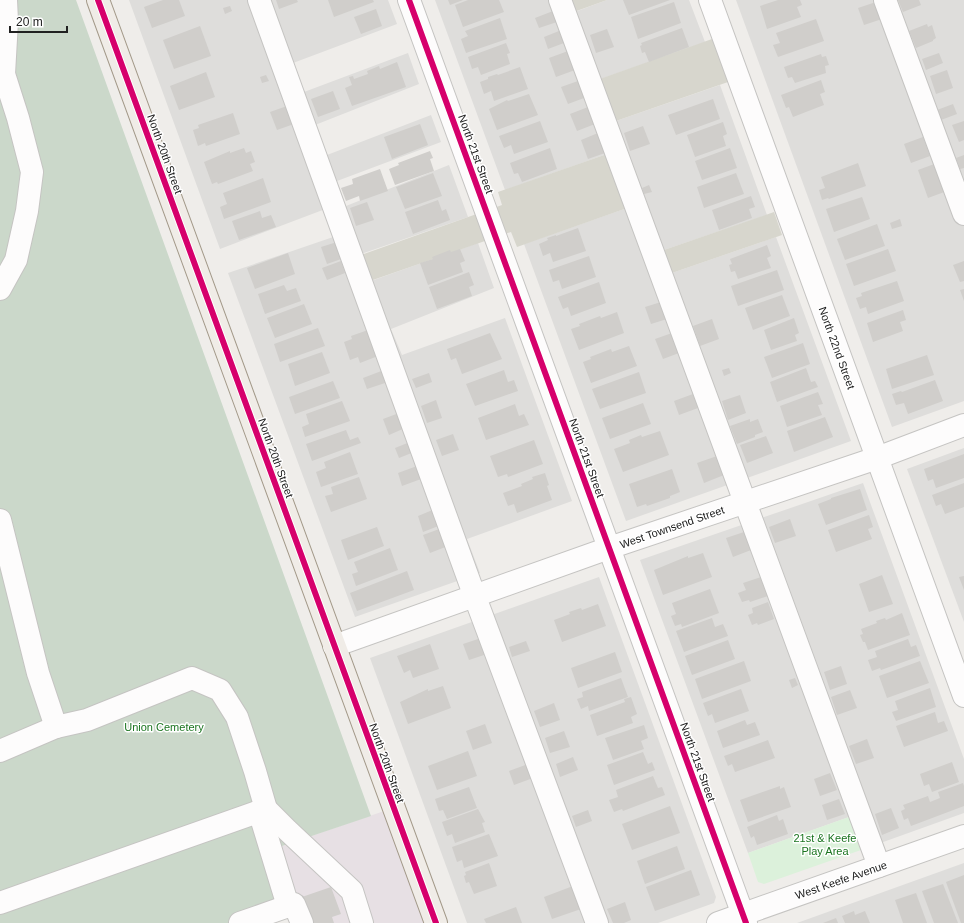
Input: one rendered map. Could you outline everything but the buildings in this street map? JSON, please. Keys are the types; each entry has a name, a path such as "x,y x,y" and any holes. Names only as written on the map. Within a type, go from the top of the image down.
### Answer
{"main road":[{"name":"North 20th Street","path":"98,0 436,923"}],"street":[{"path":"0,289 16,260 27,211 32,172 18,118 2,74 7,21 6,0"},
{"path":"259,0 475,597 597,923"},
{"name":"North 21st Street","path":"409,0 745,919"},
{"path":"560,0 879,866"},
{"name":"North 22nd Street","path":"710,0 964,696"},
{"path":"885,0 964,214"},
{"name":"West Townsend Street","path":"334,646 609,548 877,458 964,425"},
{"path":"0,520 38,673 56,727"},
{"path":"0,751 56,727 87,720 192,678 220,690 237,717 255,771 262,810 288,906"},
{"path":"0,903 262,810"},
{"path":"262,810 287,830 352,890 362,923"},
{"name":"West Keefe Avenue","path":"718,923 745,919 879,866 964,836"},
{"path":"240,923 294,904 302,923"}],"shaded area":[{"path":"129,0 388,0 397,24 293,63 304,92 408,53 419,84 315,125 327,155 431,115 441,142 337,181 346,206 449,165 468,217 361,254 371,281 478,243 494,288 391,329 402,355 505,318 572,501 467,539 480,573 355,617 228,273 339,235 328,208 220,249"},
{"path":"435,0 567,0 572,13 607,0 689,0 705,42 598,80 613,122 720,85 767,215 661,251 669,274 776,237 851,441 626,521 524,244 630,207 610,153 505,190"},
{"path":"567,0 607,0 571,13"},
{"path":"736,0 964,0 964,401 892,427"},
{"path":"712,39 728,82 613,122 597,80"},
{"path":"610,153 630,207 517,247 511,232 370,281 361,255 502,205 498,192"},
{"path":"774,212 782,235 669,274 661,251"},
{"path":"964,448 964,622 907,469"},
{"path":"863,483 964,759 964,813 861,850 849,817 748,853 640,560"},
{"path":"599,577 716,897 714,903 658,923 467,923 370,658"},
{"path":"393,808 436,923 302,923 276,848"},
{"path":"964,863 964,923 797,923"}],"green space":[{"name":"Union Cemetery","path":"0,0 76,0 371,816 276,848 294,904 240,923 0,923"},
{"name":"21st & Keefe Play Area","path":"849,817 861,850 764,884 758,882 748,853"}],"cycle path":[{"path":"98,0 436,923"},
{"path":"409,0 746,923"}]}
